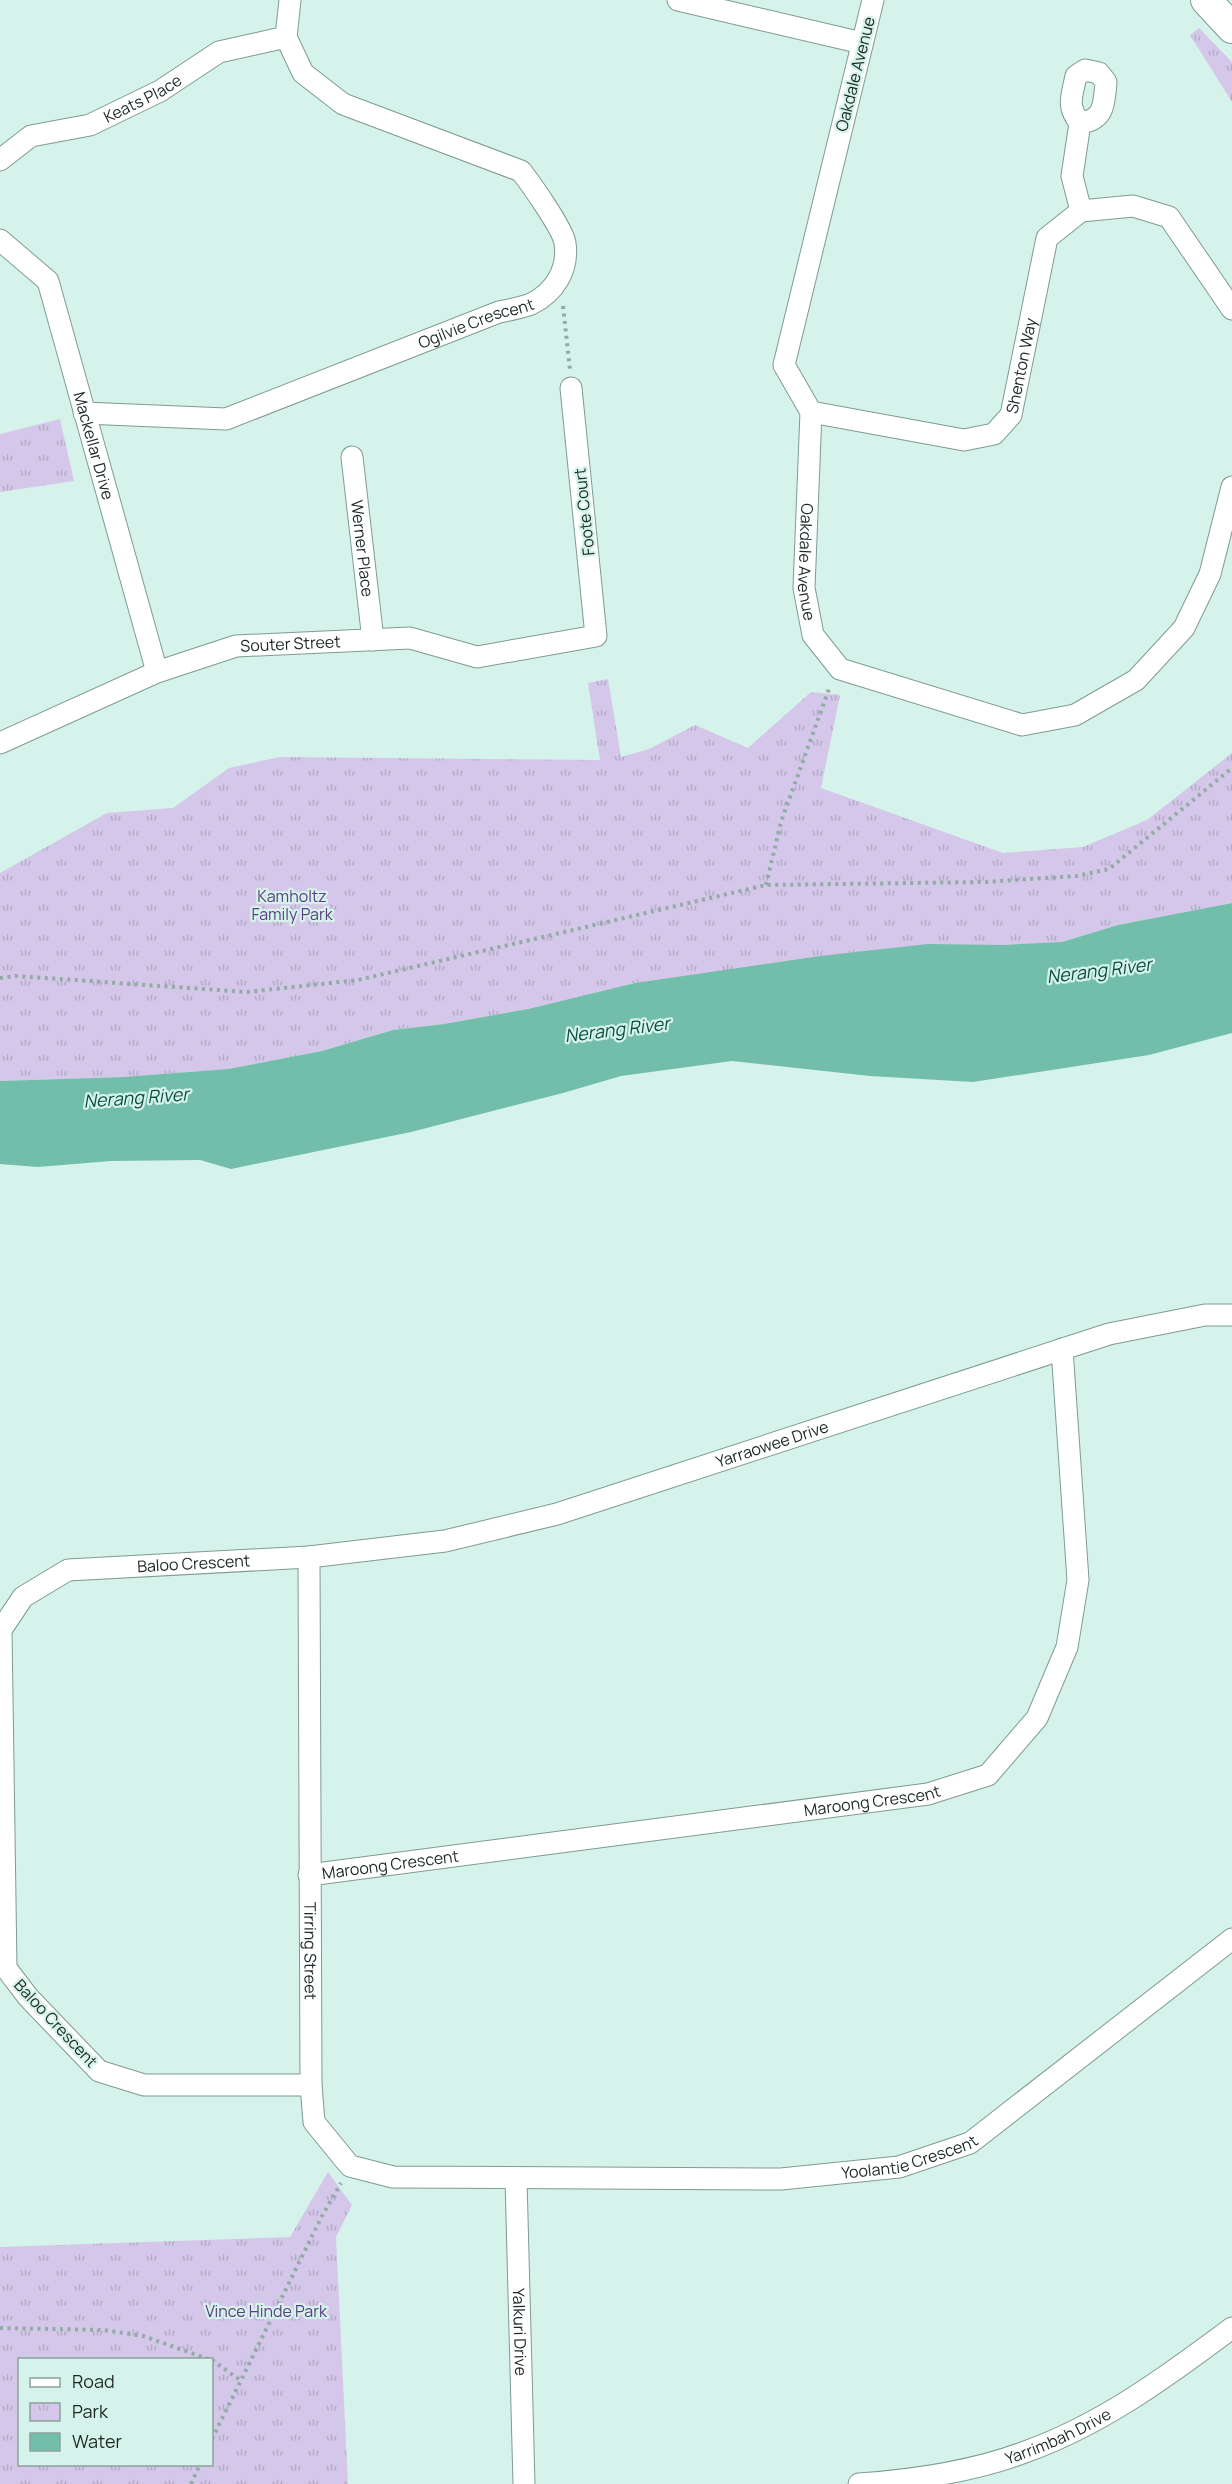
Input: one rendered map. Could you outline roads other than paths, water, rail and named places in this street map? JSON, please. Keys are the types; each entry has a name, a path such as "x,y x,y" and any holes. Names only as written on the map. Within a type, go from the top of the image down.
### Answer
{"main road":[{"path":"1206,0 1232,28"}],"street":[{"path":"285,37 290,0"},
{"path":"678,0 862,43"},
{"name":"Oakdale Avenue","path":"873,0 784,365 812,412 804,588 813,636 840,669 1022,725 1075,715 1136,680 1184,628 1210,574 1232,487"},
{"name":"Ogilvie Crescent","path":"84,413 226,419 499,312 530,304 551,291 562,273 565,242 539,196 521,171 343,104 303,73 285,37"},
{"name":"Keats Place","path":"0,160 31,136 90,125 160,91 219,52 285,37"},
{"path":"1080,123 1072,176 1082,211 1133,206 1169,217 1232,309"},
{"name":"Shenton Way","path":"812,412 964,440 994,434 1011,415 1047,238 1082,211"},
{"name":"Mackellar Drive","path":"0,240 48,281 158,672"},
{"name":"Foote Court","path":"571,388 596,636"},
{"name":"Werner Place","path":"351,457 373,640"},
{"name":"Souter Street","path":"0,743 158,672 236,646 410,638 477,657 596,636"},
{"name":"Yarraowee Drive","path":"309,1557 445,1541 557,1514 1109,1334 1205,1315 1232,1315"},
{"name":"Maroong Crescent","path":"309,1875 928,1794 988,1774 1037,1718 1067,1647 1078,1580 1062,1349"},
{"name":"Tirring Street","path":"309,1557 309,1875 311,2085 314,2122 350,2166 393,2177 516,2179"},
{"name":"Baloo Crescent","path":"309,1557 68,1570 23,1597 1,1630 6,1968 28,1998 99,2071 144,2085 311,2085"},
{"name":"Yoolantie Crescent","path":"516,2179 781,2180 899,2167 970,2143 1232,1939"},
{"name":"Yalkuri Drive","path":"516,2179 524,2484"},
{"name":"Yarrimbah Drive","path":"859,2484 935,2476 1025,2452 1077,2430 1125,2403 1168,2376 1232,2328"}],"water":[{"name":"Nerang River","path":"1232,903 1232,1033 1149,1055 973,1082 870,1076 732,1061 621,1076 411,1132 231,1169 200,1160 111,1161 38,1167 0,1164 0,1081 123,1077 228,1069 322,1051 393,1030 444,1024 528,1009 635,983 820,956 928,944 1003,945 1062,942 1118,925"}],"park label":[{"name":"Kamholtz Family Park","path":"292,905"},
{"name":"Vince Hinde Park","path":"266,2311"}]}
